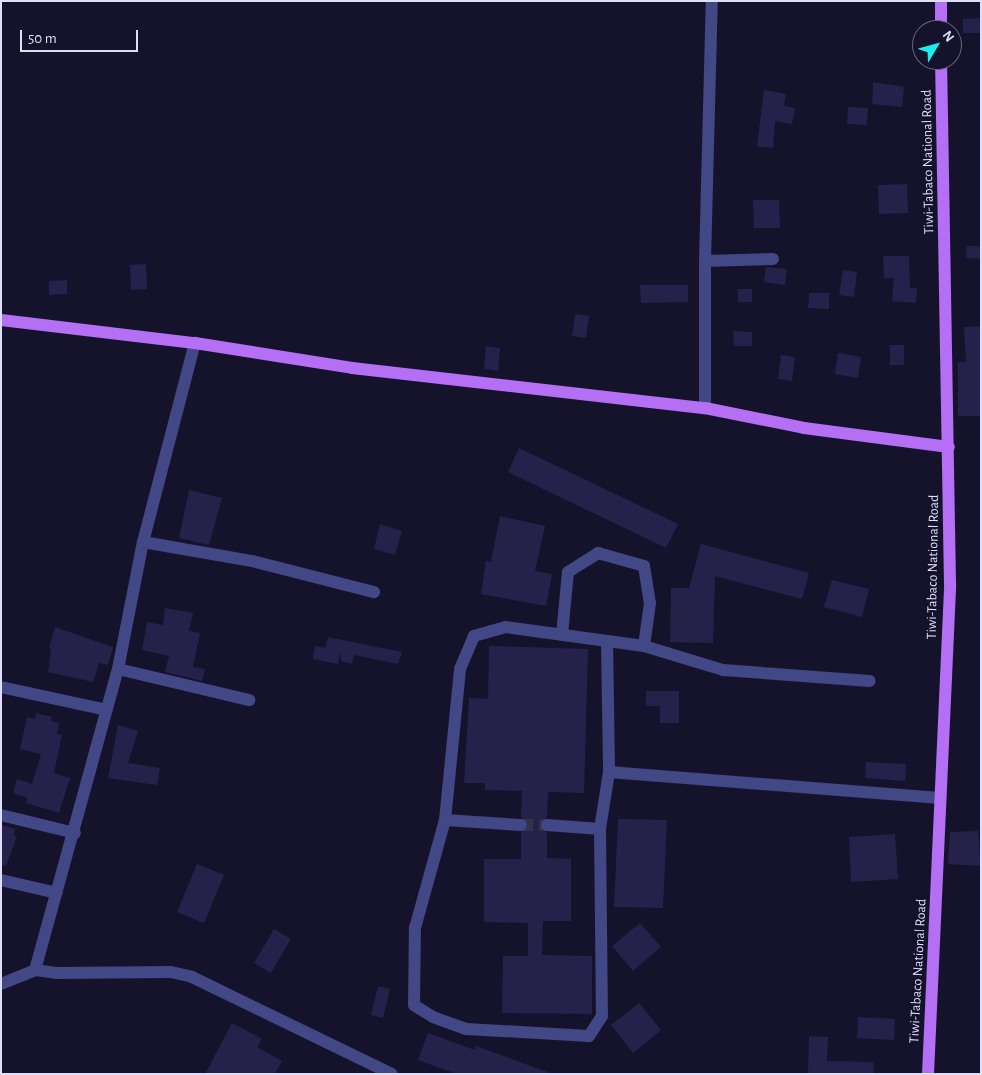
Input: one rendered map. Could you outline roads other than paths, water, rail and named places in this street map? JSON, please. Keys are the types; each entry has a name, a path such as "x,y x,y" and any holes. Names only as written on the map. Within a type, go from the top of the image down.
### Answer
{"main road":[{"path":"941,1 941,20"},
{"name":"Tiwi-Tabaco National Road","path":"928,1074 940,798 945,750 950,584 941,70"},
{"path":"1,320 195,343 352,368 705,408 804,428 949,447"}],"street":[{"path":"705,408 705,262 712,1"},
{"path":"705,262 773,259"},
{"path":"34,970 75,833 118,669 144,542 195,343"},
{"path":"144,542 252,561 374,592"},
{"path":"562,635 568,572 598,553 644,566 650,603 644,646"},
{"path":"607,640 609,772 600,829 602,1016 589,1036 466,1029 433,1017 414,1005 415,928 445,820 460,669 474,636 504,627 607,640 644,646 724,670 870,680"},
{"path":"118,669 250,700"},
{"path":"1,687 107,710"},
{"path":"609,772 940,798"},
{"path":"1,815 75,833"},
{"path":"445,820 521,825"},
{"path":"547,825 600,829"},
{"path":"1,880 57,893"},
{"path":"1,984 34,970 56,973 171,972 192,977 392,1074"}],"tunnel":[{"path":"521,825 547,825"}]}
